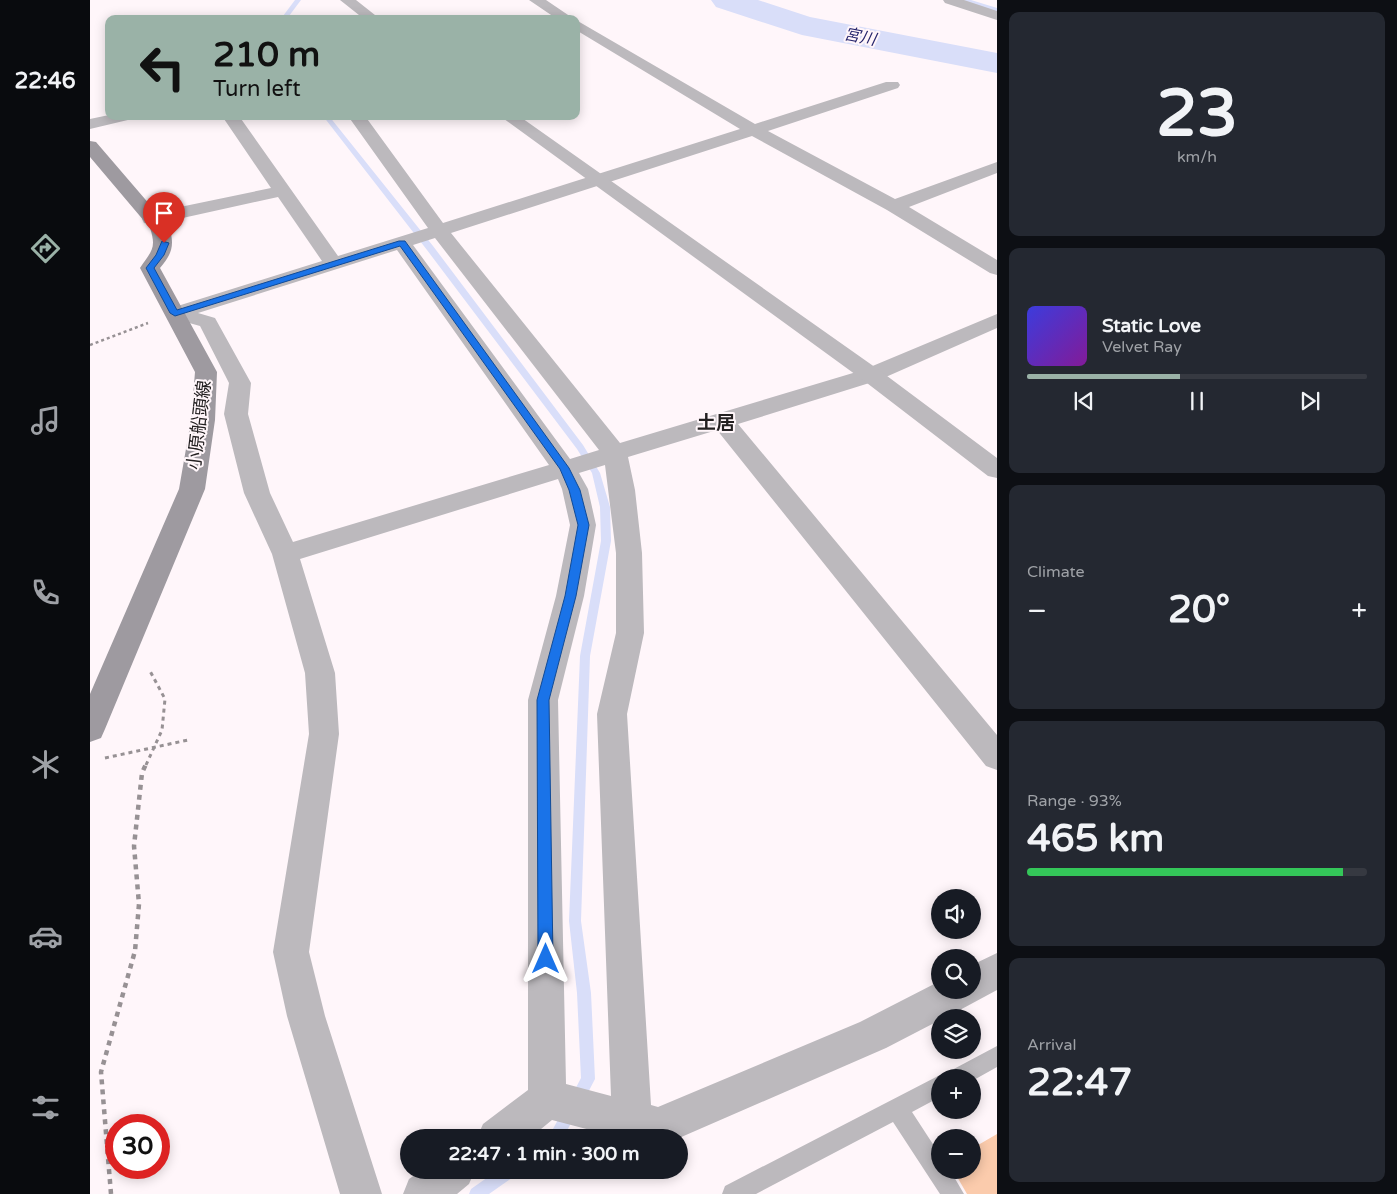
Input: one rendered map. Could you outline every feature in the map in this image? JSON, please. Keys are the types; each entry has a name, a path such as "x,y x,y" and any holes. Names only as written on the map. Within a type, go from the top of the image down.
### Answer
{"main road":[{"name":"小原船頭線","path":"90,146 159,227 164,243 160,255 150,268 206,372 203,420 192,489 90,728"}],"street":[{"path":"347,0 368,15"},
{"path":"536,0 560,15"},
{"path":"950,0 997,16"},
{"path":"580,26 756,131 894,206 997,268"},
{"path":"175,313 439,232 756,131 892,85"},
{"path":"90,124 108,120"},
{"path":"233,120 334,264"},
{"path":"359,120 439,232 614,453 622,490 629,553 630,633 612,714 632,1120"},
{"path":"513,120 596,181 871,375 997,470"},
{"path":"894,206 997,167"},
{"path":"151,219 282,191"},
{"path":"402,243 564,468 574,490 583,525 570,596 543,700 547,1099"},
{"path":"175,313 208,322 240,382 236,414 256,493 285,554 320,672 324,734 291,952 306,1016 361,1194"},
{"path":"285,554 871,375 997,320"},
{"path":"722,420 997,757"},
{"path":"981,979 997,971"},
{"path":"547,1099 658,1126 873,1035 943,999"},
{"path":"509,1129 547,1099"},
{"path":"424,1194 443,1179"}],"lane":[{"path":"973,1069 997,1056"},
{"path":"742,1192 931,1091"},
{"path":"897,1109 952,1194"}],"path":[{"path":"90,345 175,313"},
{"path":"111,1194 101,1072 135,951 139,904 134,846 142,773 162,730 165,699 149,669 122,654"},
{"path":"100,759 188,740"}],"shaded area":[{"path":"997,1134 997,1194 967,1194 958,1179 981,1179 981,1143"}],"waterway":[{"path":"287,15 298,0"},
{"name":"宮川","path":"727,0 802,25 997,63"},
{"path":"966,0 997,10"},
{"path":"329,120 430,248 580,447 596,473 605,507 606,541 585,656 575,921 584,993 588,1079 577,1099"},
{"path":"560,1129 570,1112"},
{"path":"476,1194 498,1179"}],"district":[{"name":"土居","path":"716,423"}],"route":[{"path":"164,243 160,255 150,268 175,313 402,243 564,468 574,490 583,525 570,596 543,700 546,959"}]}
